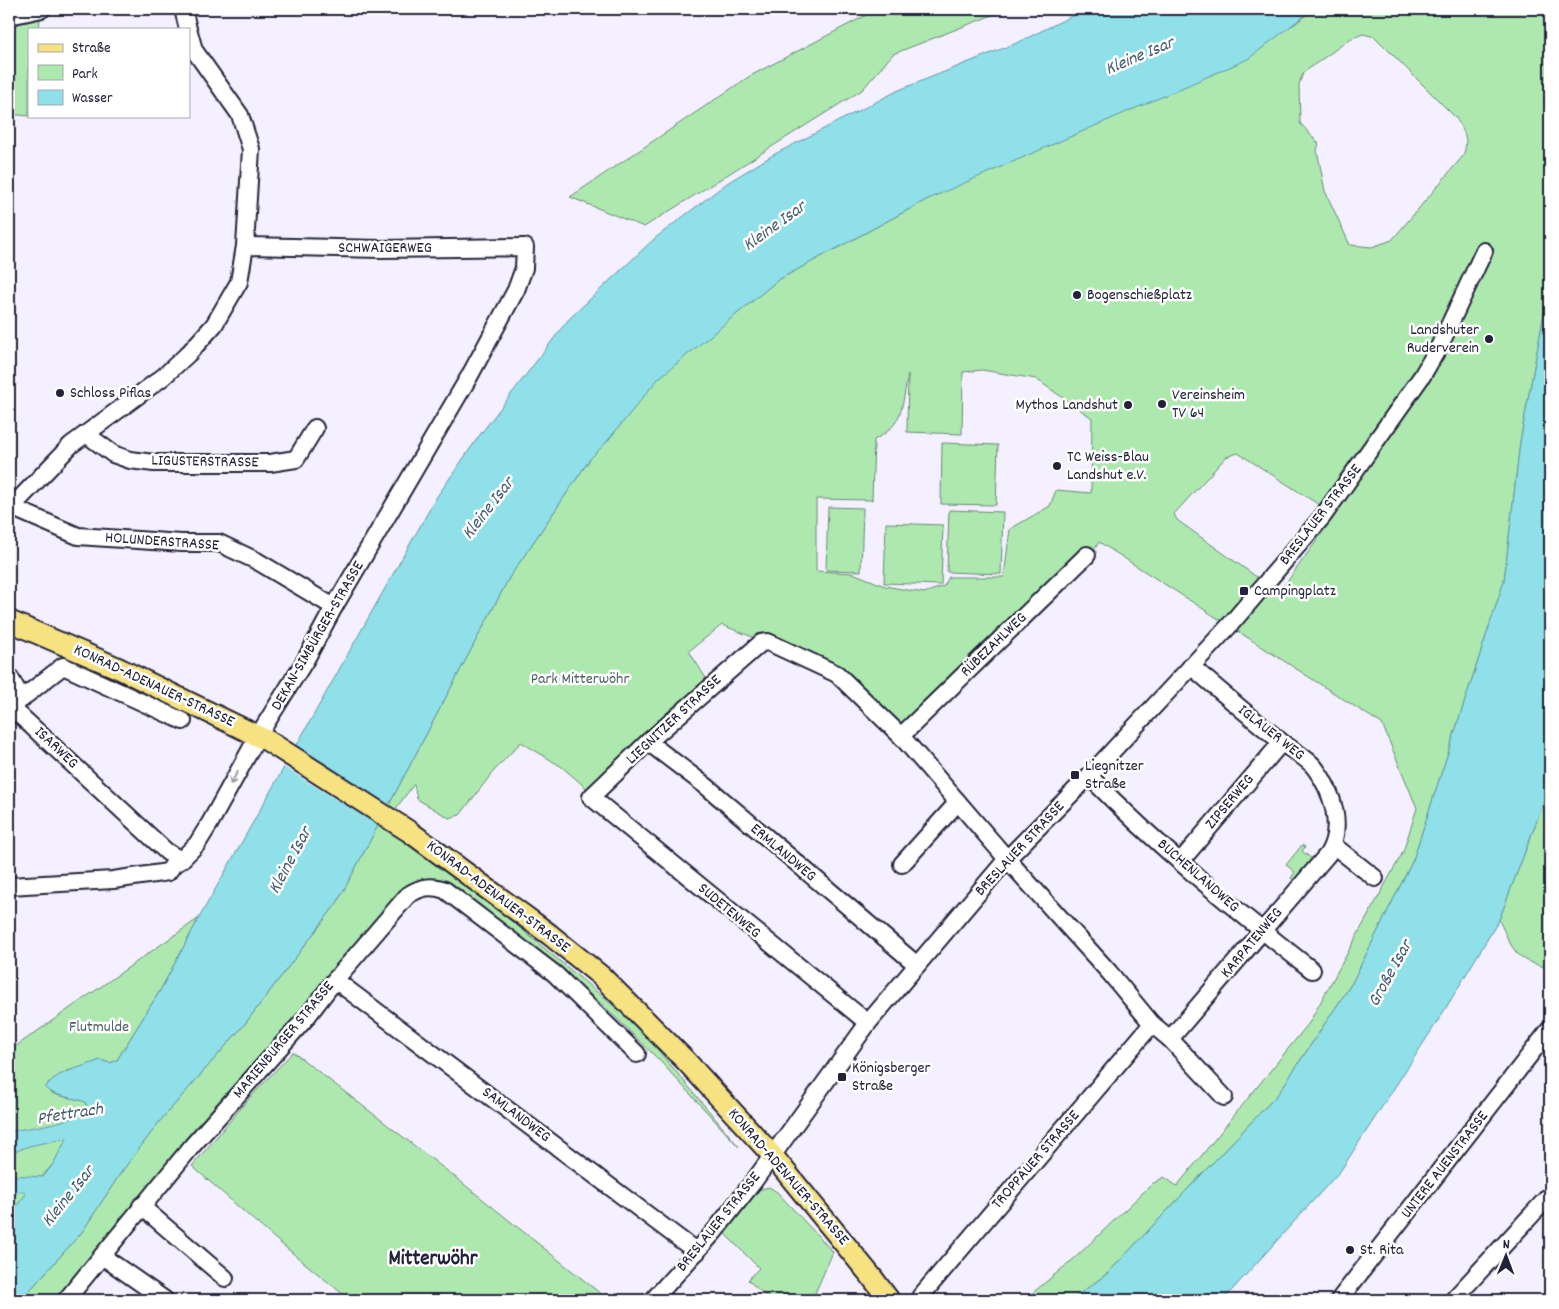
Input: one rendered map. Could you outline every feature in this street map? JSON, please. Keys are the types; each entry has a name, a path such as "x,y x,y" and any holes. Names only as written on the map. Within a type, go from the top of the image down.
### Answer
{"main road":[{"name":"KONRAD-ADENAUER-STRASSE","path":"9,621 118,668 263,738 410,832 549,934 601,976 686,1061 772,1155 889,1300"}],"street":[{"path":"9,16 42,9"},
{"path":"183,9 188,28"},
{"path":"10,509 42,473 86,434 163,377 188,354 214,325 239,282 245,246 251,149 240,115 194,50 190,37"},
{"name":"SCHWAIGERWEG","path":"245,246 381,249 525,247"},
{"name":"DEKAN-SIMBÜRGER-STRASSE","path":"9,886 114,880 168,872 202,837 263,738 334,607 469,377 516,290 524,268 525,247"},
{"name":"BRESLAUER STRASSE","path":"657,1299 697,1252 772,1155 868,1023 1007,859 1089,776 1229,626 1324,516 1392,422 1440,345 1484,251"},
{"name":"LIGUSTERSTRASSE","path":"86,434 113,454 130,460 185,464 270,463 296,459 314,428"},
{"name":"HOLUNDERSTRASSE","path":"10,509 78,536 174,543 218,543 257,561 334,607"},
{"name":"RÜBEZAHLWEG","path":"901,736 1087,555"},
{"name":"LIEGNITZER STRASSE","path":"592,797 648,742 761,643 768,642 837,674 901,736 1007,859 1110,972 1152,1024 1170,1039 1224,1097"},
{"path":"14,705 64,666 183,721"},
{"name":"IGLAUER WEG","path":"1191,666 1281,742 1314,767 1328,791 1334,812 1336,832 1333,845"},
{"name":"ISARWEG","path":"9,676 14,705 167,852 181,860"},
{"name":"ERMLANDWEG","path":"648,742 706,786 917,965"},
{"name":"ZIPSERWEG","path":"1180,862 1281,742"},
{"name":"BUCHENLANDWEG","path":"1089,776 1180,862 1262,932 1312,970"},
{"name":"SUDETENWEG","path":"592,797 868,1023"},
{"path":"902,864 958,802"},
{"path":"1333,845 1375,878"},
{"name":"KARPATENWEG","path":"1170,1039 1262,932 1333,845"},
{"name":"MARIENBURGER STRASSE","path":"66,1300 141,1206 306,1018 335,980 408,896 420,888 434,886 445,890 555,974 637,1054"},
{"name":"SAMLANDWEG","path":"335,980 697,1252"},
{"name":"TROPPAUER STRASSE","path":"920,1297 1152,1024"},
{"name":"UNTERE AUENSTRASSE","path":"1339,1300 1550,1029"},
{"path":"1453,1300 1550,1195"},
{"path":"141,1206 225,1278"},
{"path":"102,1256 165,1300"}],"green space":[{"path":"878,9 1008,9 893,54 862,90 644,227 570,197 750,76"},
{"name":"Park Mitterwöhr","path":"1313,9 1550,9 1550,282 1520,442 1504,581 1413,860 1352,983 1278,1094 1108,1273 1071,1300 1024,1300 1076,1257 1152,1184 1164,1177 1177,1186 1309,1023 1403,852 1417,808 1382,724 1099,542 1090,557 904,725 840,668 768,633 755,638 722,625 689,651 707,680 592,793 562,767 521,742 493,772 460,815 449,818 417,799 414,784 397,807 388,826 414,840 638,1026 739,1147 658,1059 604,1006 562,971 463,897 420,888 66,1300 21,1300 82,1232 120,1174 160,1121 244,1025 337,903 509,578 590,459 605,444 657,379 778,280 928,199 1295,24","holes":["1363,34 1375,37 1456,118 1466,140 1463,156 1392,240 1372,247 1350,245 1325,191 1317,150 1319,144 1300,123 1299,84 1303,73 1350,39","982,370 1036,379 1092,418 1091,493 1056,490 1050,506 1010,529 1004,577 949,577 944,586 924,593 885,586 853,573 816,571 816,499 872,500 874,440 884,434 897,421 908,375 907,432 962,434 963,372","1238,453 1335,515 1279,593 1177,520 1174,514 1226,457"]},
{"path":"40,19 39,28 28,28 28,116 9,114 9,26"},
{"path":"942,443 998,445 996,505 941,504"},
{"path":"828,507 863,508 861,571 826,570"},
{"path":"949,510 1003,512 1001,574 947,572"},
{"path":"886,523 943,525 941,585 884,583"},
{"path":"1550,786 1550,968 1522,958 1512,947 1499,920"},
{"path":"1302,845 1305,847 1302,851 1312,859 1319,850 1323,853 1297,883 1291,878 1295,872 1286,865"},
{"name":"Flutmulde","path":"199,918 161,989 117,1060 110,1063 100,1060 67,1071 48,1083 50,1092 85,1102 87,1107 84,1112 76,1115 65,1143 53,1164 9,1215 9,1051"},
{"path":"293,1052 455,1177 606,1298 605,1300 350,1300 274,1238 192,1166 246,1102"},
{"path":"769,1187 777,1192 833,1252 812,1300 770,1300 748,1280 759,1268 724,1233 758,1190"}],"water":[{"name":"Kleine Isar","path":"1086,9 1313,9 1248,59 928,199 778,280 658,379 605,444 590,459 509,578 337,903 244,1025 160,1121 120,1174 82,1232 21,1300 9,1300 9,1215 26,1194 23,1191 9,1196 9,1175 43,1177 53,1164 67,1138 29,1146 9,1154 9,1132 63,1121 74,1117 87,1107 85,1102 54,1094 45,1088 49,1082 62,1074 100,1060 110,1063 117,1060 161,989 199,918 436,498 479,436 568,320 654,239 727,183 773,155 899,90 1019,42"},
{"name":"Große Isar","path":"1550,282 1550,786 1499,920 1441,1016 1341,1170 1223,1300 1071,1300 1108,1273 1278,1094 1352,983 1413,860 1504,581 1520,442"}],"pier":[{"path":"294,745 392,806 381,827 282,766"}],"place":[{"name":"Bogenschießplatz","path":"1077,295"},
{"name":"Landshuter Ruderverein","path":"1489,339"},
{"name":"Schloss Piflas","path":"60,393"},
{"name":"Vereinsheim TV 64","path":"1162,404"},
{"name":"Mythos Landshut","path":"1128,405"},
{"name":"TC Weiss-Blau Landshut e.V.","path":"1057,466"},
{"name":"Campingplatz","path":"1244,591"},
{"name":"Liegnitzer Straße","path":"1075,775"},
{"name":"Königsberger Straße","path":"842,1077"},
{"name":"St. Rita","path":"1350,1250"}],"district":[{"name":"Mitterwöhr","path":"433,1260"}],"water label":[{"name":"Pfettrach","path":"70,1115"}]}
